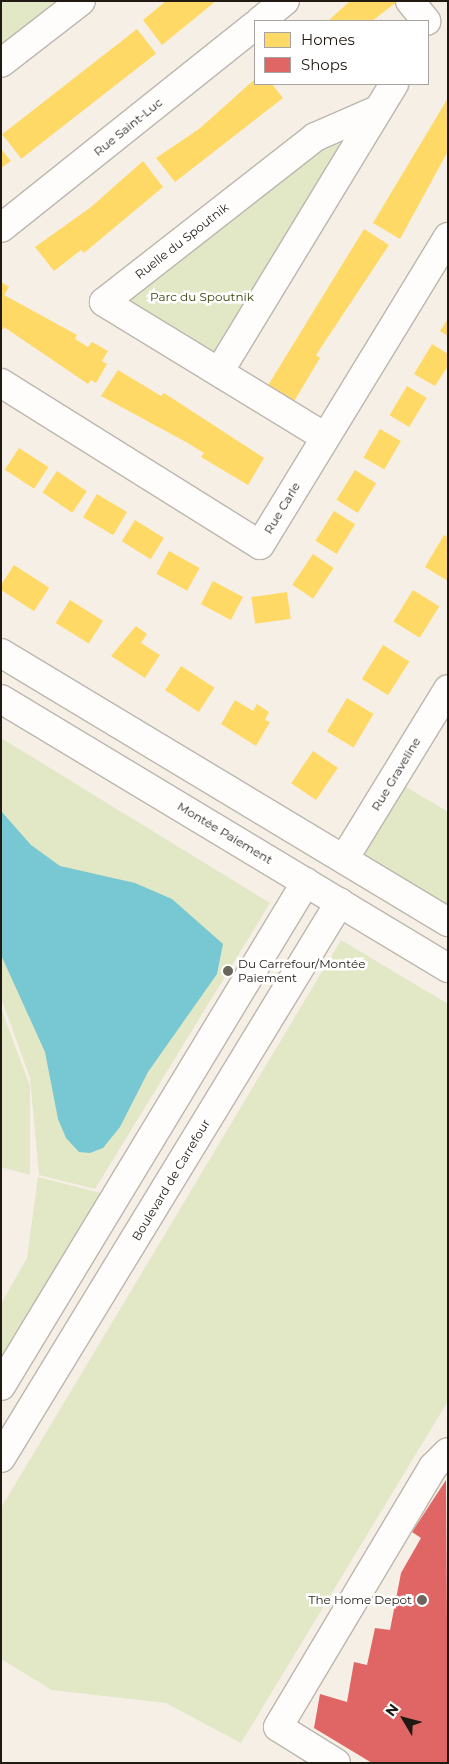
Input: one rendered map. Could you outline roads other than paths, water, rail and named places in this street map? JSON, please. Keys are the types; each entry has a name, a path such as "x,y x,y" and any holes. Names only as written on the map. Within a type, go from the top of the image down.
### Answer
{"street":[{"path":"1,63 81,1"},
{"path":"261,20 285,1"},
{"path":"410,1 425,20"},
{"name":"Rue Saint-Luc","path":"1,228 254,26"},
{"path":"219,372 346,170 375,111 393,85"},
{"name":"Ruelle du Spoutnik","path":"325,437 104,302 315,137 375,111"},
{"name":"Rue Carle","path":"1,383 260,544 448,237"},
{"path":"1,653 448,922"},
{"name":"Rue Graveline","path":"344,859 448,689"},
{"name":"Montée Paiement","path":"1,699 448,968"},
{"path":"1,1386 306,882 344,859"},
{"path":"340,902 344,859"},
{"name":"Boulevard de Carrefour","path":"1,1458 340,902"},
{"path":"336,1763 278,1727 433,1467 448,1452"}],"water":[{"path":"1,811 31,845 60,866 135,883 172,899 223,944 217,974 148,1072 120,1127 103,1148 90,1153 79,1152 66,1138 58,1119 45,1052 1,955"}],"place":[{"name":"Du Carrefour/Montée Paiement","path":"228,971"},
{"name":"The Home Depot","path":"422,1600"}],"park label":[{"name":"Parc du Spoutnik","path":"202,297"}]}
